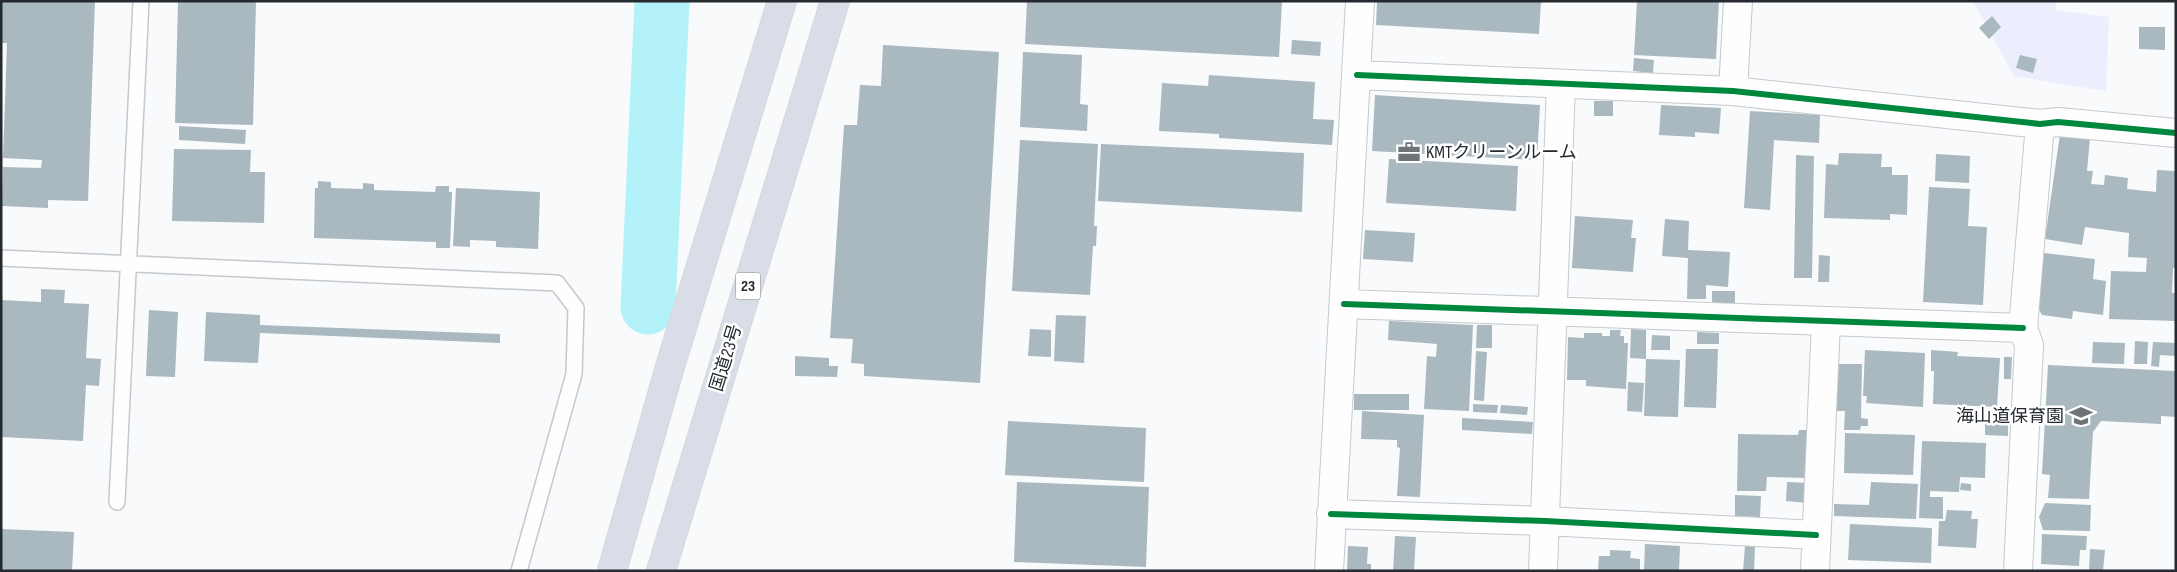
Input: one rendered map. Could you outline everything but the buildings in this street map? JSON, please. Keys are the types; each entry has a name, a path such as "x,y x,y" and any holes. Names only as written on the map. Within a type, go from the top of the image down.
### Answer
{"highway":[{"path":"612,571 669,370 782,1"},
{"name":"国道23号","path":"661,571 835,1"}],"street":[{"path":"1329,571 1360,1"},
{"path":"1732,91 1738,1"},
{"path":"1357,76 1732,91 2040,124 2058,122 2176,132"},
{"path":"1543,571 1561,84"},
{"path":"2018,571 2029,345 2023,328 2040,124"},
{"path":"1344,304 2023,328"},
{"path":"1815,571 1826,322"},
{"path":"1331,514 1545,521 1816,535"}],"lane":[{"path":"117,502 130,263 141,1"},
{"path":"1,258 557,283 576,308 574,374 519,571"}],"shaded area":[{"path":"1973,1 2056,1 2055,10 2109,17 2106,91 2014,76"}],"waterway":[{"path":"648,307 662,1"}],"cycle path":[{"path":"1357,75 1733,91 2040,124 2058,122 2176,133"},
{"path":"1344,304 2023,328"},
{"path":"1331,514 1545,521 1816,535"}],"place":[{"name":"KMTクリーンルーム","path":"1409,152"},
{"name":"海山道保育園","path":"2081,416"}]}
